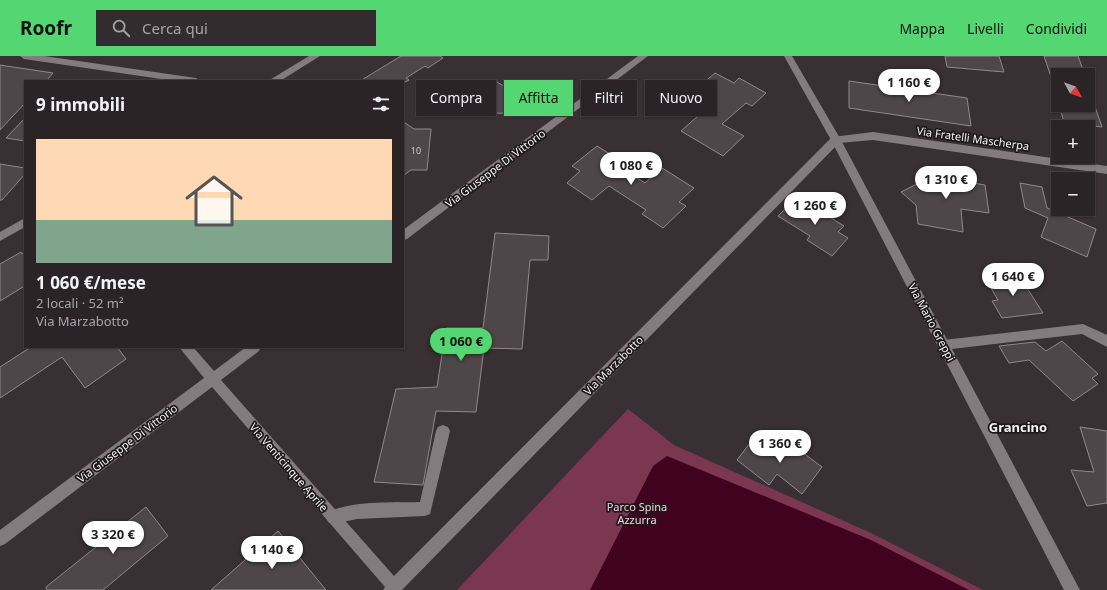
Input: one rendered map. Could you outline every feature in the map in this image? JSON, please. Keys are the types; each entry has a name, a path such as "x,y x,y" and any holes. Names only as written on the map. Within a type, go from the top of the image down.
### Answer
{"street":[{"path":"24,56 189,80"},
{"path":"275,80 316,56"},
{"name":"Via Giuseppe Di Vittorio","path":"404,235 644,56"},
{"name":"Via Mario Greppi","path":"788,56 836,140 1072,590"},
{"name":"Via Fratelli Mascherpa","path":"836,140 873,136 1107,170"},
{"name":"Via Marzabotto","path":"393,588 836,140"},
{"path":"0,237 24,223"},
{"path":"943,345 1083,329 1099,336 1107,342"},
{"name":"Via Venticinque Aprile","path":"186,348 393,588"},
{"name":"Via Giuseppe Di Vittorio","path":"0,539 254,348"},
{"path":"333,517 357,512 425,509 443,431"}],"green space":[{"name":"Parco Spina Azzurra","path":"628,409 674,445 871,533 983,590 457,590"}],"shaded area":[{"path":"667,456 871,540 969,590 590,590 653,466"}],"building":[{"path":"401,56 440,56 443,58 428,68 425,66 406,78 409,80 404,82 404,80 362,80"},
{"path":"945,56 999,56 1004,72 947,67"},
{"path":"1044,56 1078,56 1082,68 1051,68 1051,77"},
{"path":"0,65 53,73 47,80 24,80 24,104 0,130"},
{"path":"715,73 734,83 739,78 766,93 752,106 746,103 722,124 744,136 723,156 681,131 698,116 717,116 717,80 707,80"},
{"path":"849,81 967,98 971,126 849,108"},
{"path":"497,82 504,86 504,113 496,113"},
{"path":"1095,107 1102,127 1095,126 1095,120 1063,120 1061,112 1095,112"},
{"path":"24,119 24,141 6,138"},
{"path":"404,122 414,129 431,129 427,170 411,170 404,175"},
{"path":"597,146 618,159 614,163 645,183 662,168 694,188 679,202 686,206 663,228 642,214 646,210 609,186 592,200 567,183 580,171 572,166"},
{"path":"0,164 24,168 24,175 2,200 0,200"},
{"path":"947,169 961,181 985,185 989,213 961,209 963,232 918,224 916,205 901,192"},
{"path":"1020,183 1042,187 1047,208 1051,210 1051,216 1066,216 1096,229 1087,257 1041,237 1048,218 1025,208"},
{"path":"797,197 844,226 838,232 848,238 832,256 807,240 810,236 778,216"},
{"path":"495,233 549,236 548,260 530,260 522,349 484,348 476,412 436,411 423,485 374,482 396,389 437,387 446,328 483,328"},
{"path":"21,252 22,254 24,253 24,288 23,287 0,301 0,264"},
{"path":"1018,274 1043,313 1002,318 992,301 998,300 985,278"},
{"path":"1062,341 1098,374 1092,378 1098,384 1073,401 1029,360 1009,363 999,346 1035,342 1046,351"},
{"path":"29,348 118,348 126,359 85,388 62,357 0,398 0,367"},
{"path":"1080,427 1107,431 1107,503 1087,506 1071,470 1094,472"},
{"path":"756,435 782,455 790,443 822,467 802,494 777,474 769,485 737,460"},
{"path":"146,507 168,536 103,590 47,590 46,587"},
{"path":"278,531 326,590 211,590"}],"district":[{"name":"Grancino","path":"1018,427"}]}
